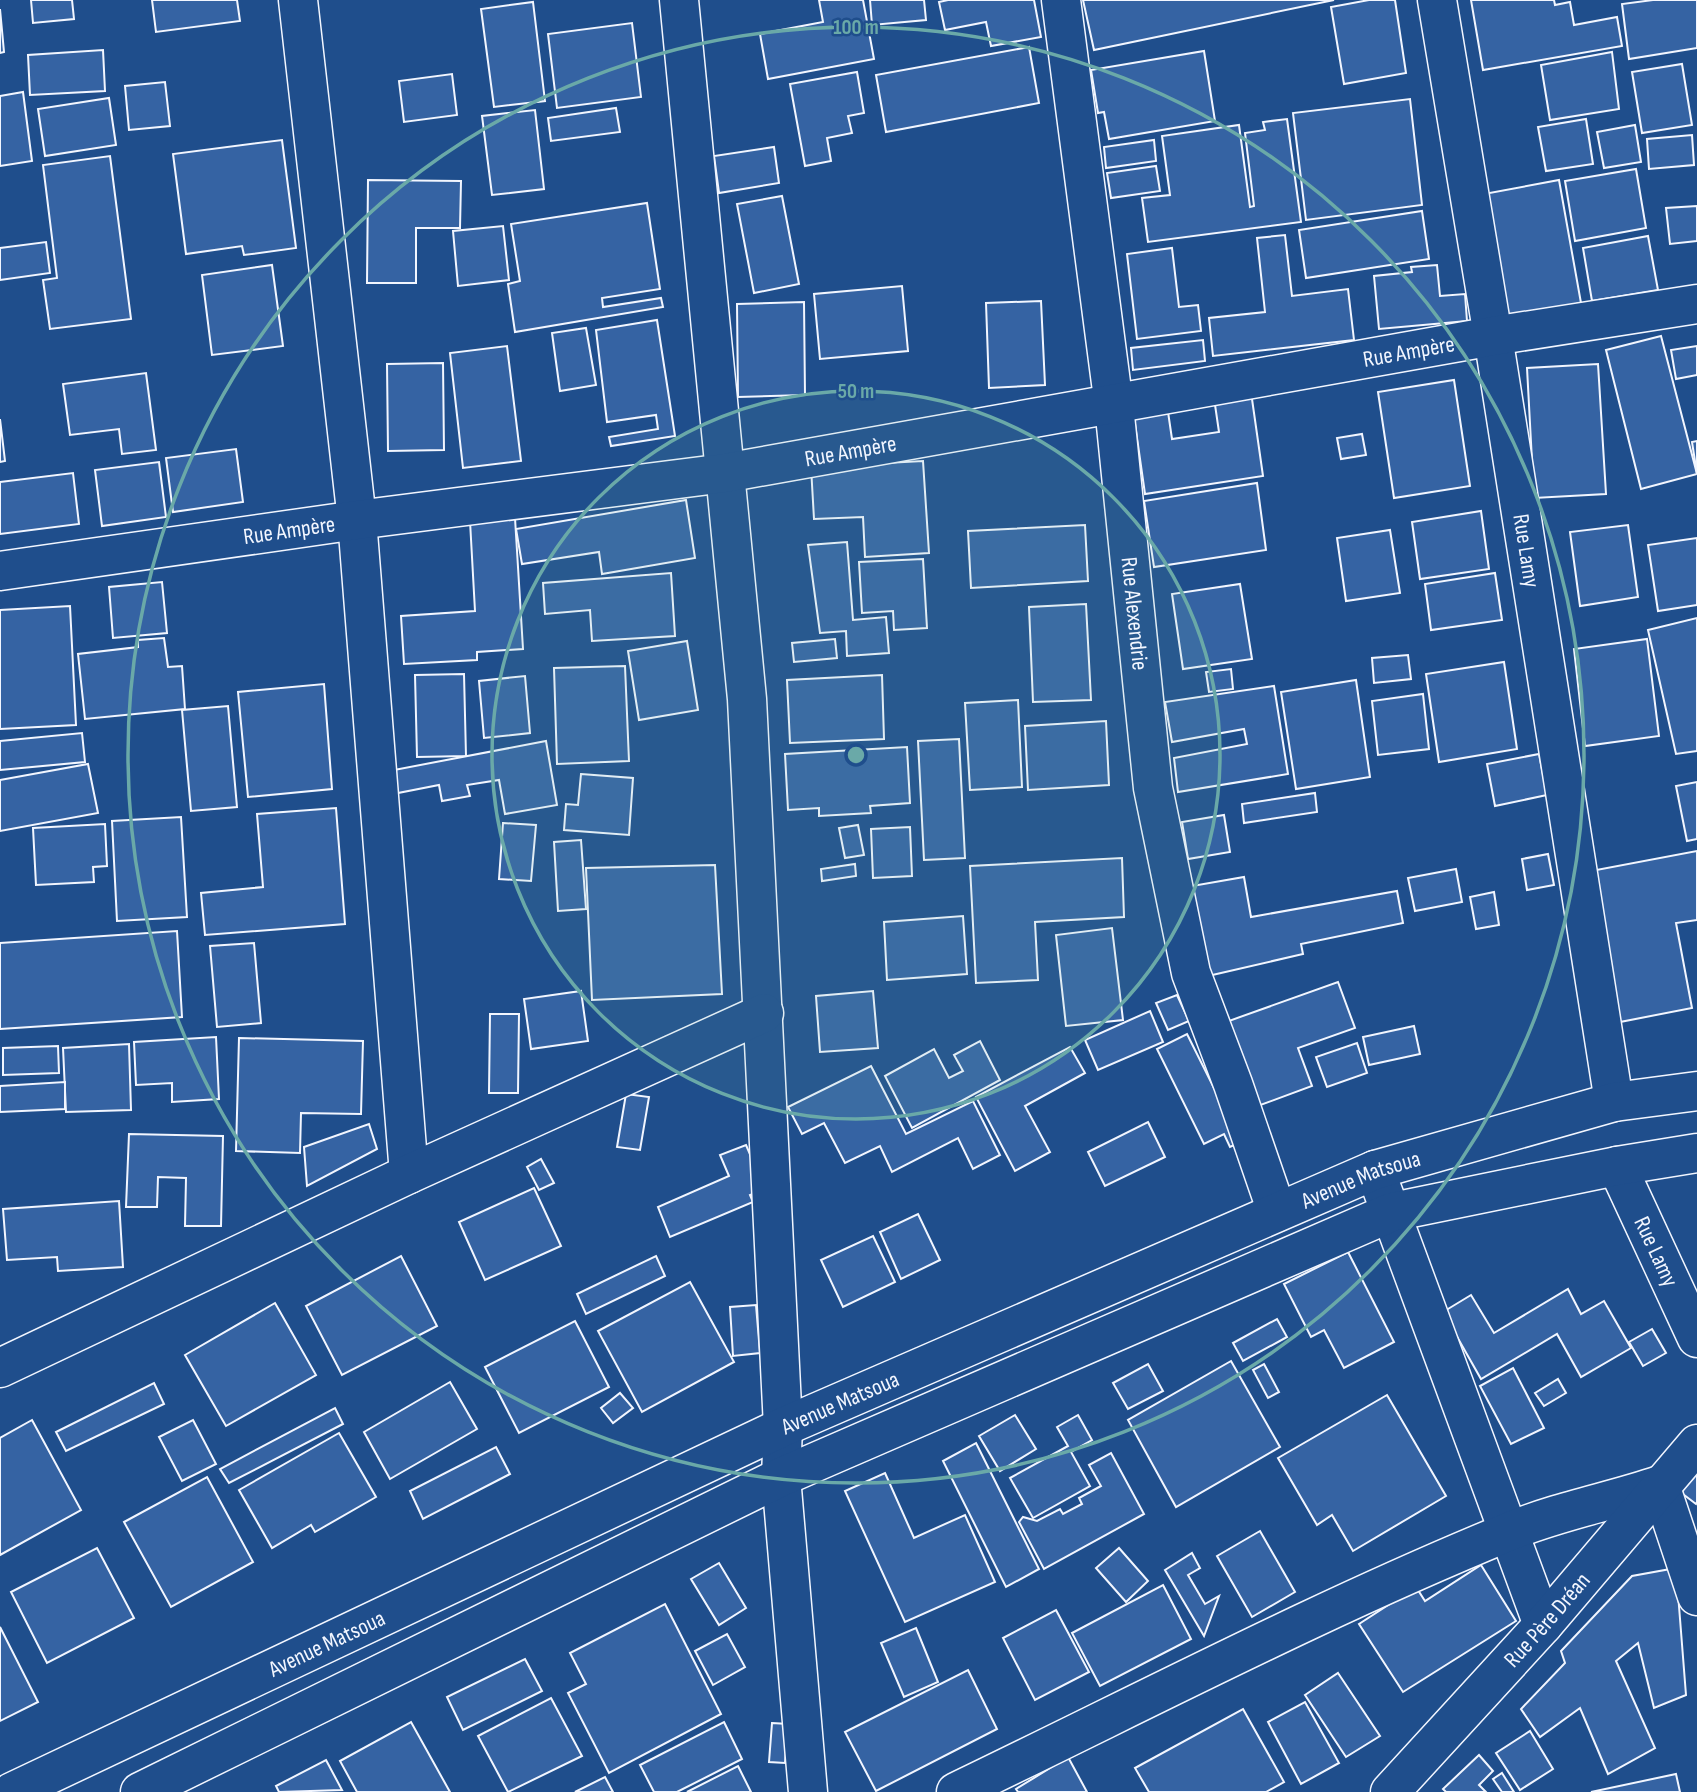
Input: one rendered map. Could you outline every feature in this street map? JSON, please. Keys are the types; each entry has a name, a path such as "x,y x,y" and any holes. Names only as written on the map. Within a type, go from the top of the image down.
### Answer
{"street":[{"path":"298,0 357,520 409,1174"},
{"path":"679,0 747,699 783,1427 781,1477 808,1792"},
{"name":"Rue Alexendrie","path":"1061,0 1114,406 1159,814 1191,973 1233,1084 1276,1212"},
{"name":"Rue Lamy","path":"1437,0 1614,1102"},
{"name":"Rue Ampère","path":"0,571 357,520 725,473 1114,406 1493,336 1697,304"},
{"path":"0,1368 409,1174 764,1013"},
{"name":"Avenue Matsoua","path":"12,1792 783,1427 1375,1170 1614,1102 1697,1091"},
{"name":"Avenue Matsoua","path":"140,1792 781,1477 1392,1212 1617,1166 1697,1153"},
{"name":"Rue Lamy","path":"1617,1166 1697,1338"},
{"path":"1375,1170 1543,1625"},
{"name":"Rue Père Dréan","path":"1390,1792 1543,1625 1697,1444"},
{"path":"956,1792 1335,1609 1509,1531 1559,1513 1660,1485 1697,1596"}],"building":[{"path":"31,0 72,0 74,19 33,23"},
{"path":"152,0 237,0 240,21 156,32"},
{"path":"819,0 863,0 874,59 768,79 760,34 823,22"},
{"path":"870,0 924,0 926,20 872,25"},
{"path":"1034,0 1041,37 991,46 986,22 945,30 939,2"},
{"path":"1083,0 1334,0 1094,50"},
{"path":"1369,0 1395,0 1406,73 1344,84 1331,7"},
{"path":"1471,0 1554,0 1555,5 1570,2 1574,25 1617,17 1622,46 1483,70"},
{"path":"1653,0 1697,0 1697,48 1629,59 1622,4"},
{"path":"533,2 545,101 494,107 481,9"},
{"path":"0,9 4,52 0,53"},
{"path":"632,23 641,97 557,108 548,34"},
{"path":"1029,47 1039,103 886,132 876,75"},
{"path":"103,50 105,91 30,95 28,55"},
{"path":"1204,51 1215,121 1109,139 1104,112 1098,113 1091,70"},
{"path":"1612,52 1619,109 1550,120 1541,65"},
{"path":"1682,64 1692,125 1642,133 1632,72"},
{"path":"857,72 864,113 848,116 852,133 827,138 831,161 805,166 790,84"},
{"path":"452,74 457,115 404,122 399,81"},
{"path":"165,82 170,126 129,130 125,86"},
{"path":"23,92 32,161 0,166 0,96"},
{"path":"109,98 116,145 45,156 38,109"},
{"path":"1410,99 1422,205 1306,220 1293,113"},
{"path":"616,108 620,132 551,141 548,118"},
{"path":"535,110 544,189 492,195 482,116"},
{"path":"1287,119 1301,222 1148,242 1142,198 1170,195 1162,136 1239,125 1250,207 1254,206 1245,133 1265,130 1263,122"},
{"path":"1586,119 1593,164 1546,171 1538,127"},
{"path":"1635,125 1641,162 1604,168 1597,132"},
{"path":"1692,135 1694,165 1649,169 1647,139"},
{"path":"282,140 296,248 244,255 242,246 186,254 173,154"},
{"path":"1154,140 1156,161 1106,168 1104,147"},
{"path":"774,147 779,183 719,193 714,156"},
{"path":"110,156 131,319 50,329 43,280 57,278 43,165"},
{"path":"1156,166 1160,191 1111,198 1107,173"},
{"path":"1636,169 1646,228 1575,241 1565,181"},
{"path":"368,180 461,181 460,228 416,228 416,283 367,283"},
{"path":"1559,180 1581,303 1507,317 1484,194"},
{"path":"782,196 799,284 754,293 737,204"},
{"path":"647,203 660,289 602,298 603,307 661,298 663,307 515,332 508,284 520,281 511,224"},
{"path":"1697,206 1697,241 1670,244 1666,208"},
{"path":"1422,211 1429,259 1306,278 1299,230"},
{"path":"503,226 509,280 458,286 453,231"},
{"path":"1285,235 1292,296 1348,289 1354,340 1213,356 1209,318 1265,312 1257,238"},
{"path":"1648,236 1658,290 1592,301 1583,248"},
{"path":"46,242 50,273 0,280 0,248"},
{"path":"1172,248 1179,307 1198,305 1201,331 1137,339 1127,254"},
{"path":"272,265 283,346 212,355 202,275"},
{"path":"1437,265 1440,296 1465,294 1467,321 1379,329 1374,276 1412,272 1411,267"},
{"path":"902,286 908,351 820,359 814,294"},
{"path":"1041,301 1045,385 989,388 986,303"},
{"path":"804,302 805,395 738,397 737,304"},
{"path":"657,320 675,436 611,446 609,437 658,429 656,415 607,422 596,330"},
{"path":"586,328 596,385 560,391 552,333"},
{"path":"1661,336 1697,474 1641,489 1606,350"},
{"path":"1203,340 1205,361 1133,370 1131,348"},
{"path":"507,346 521,461 463,468 450,353"},
{"path":"1697,346 1697,375 1676,379 1671,350"},
{"path":"443,363 444,450 388,451 387,364"},
{"path":"1598,364 1606,494 1534,498 1527,368"},
{"path":"146,373 156,450 122,454 119,429 70,435 63,384"},
{"path":"1454,380 1470,486 1394,498 1378,392"},
{"path":"1251,392 1263,476 1145,494 1133,410 1167,405 1172,439 1219,432 1214,398"},
{"path":"0,419 5,461 0,462"},
{"path":"1362,434 1366,455 1341,459 1337,438"},
{"path":"1697,441 1697,474 1692,442"},
{"path":"236,449 243,502 173,512 166,458"},
{"path":"923,461 929,553 865,557 863,517 814,519 811,467"},
{"path":"159,462 166,517 102,526 95,470"},
{"path":"73,473 79,524 0,534 0,482"},
{"path":"1257,483 1266,550 1154,567 1144,501"},
{"path":"686,500 695,558 602,574 599,552 522,564 516,529"},
{"path":"1481,511 1489,569 1420,579 1412,522"},
{"path":"515,518 523,649 477,652 477,660 404,664 401,616 475,611 470,521"},
{"path":"1085,525 1088,581 971,588 968,531"},
{"path":"1628,525 1638,597 1580,606 1570,532"},
{"path":"1390,530 1400,593 1346,601 1337,538"},
{"path":"1697,538 1697,605 1658,611 1648,545"},
{"path":"847,542 853,620 886,617 889,653 847,656 846,631 820,633 808,545"},
{"path":"923,559 927,628 894,630 893,611 862,613 859,562"},
{"path":"671,573 675,636 592,641 590,610 545,614 543,583"},
{"path":"1495,573 1502,620 1431,630 1425,584"},
{"path":"162,582 167,633 113,638 109,587"},
{"path":"1240,584 1252,659 1183,669 1172,594"},
{"path":"1086,604 1091,700 1033,702 1029,607"},
{"path":"70,606 76,725 0,729 0,610"},
{"path":"1697,618 1697,751 1676,754 1648,630"},
{"path":"164,638 168,667 182,666 185,709 85,719 78,654 138,647 138,640"},
{"path":"835,639 837,658 794,662 792,643"},
{"path":"1647,639 1659,736 1585,746 1574,649"},
{"path":"687,641 698,710 639,720 628,651"},
{"path":"1408,655 1411,679 1374,683 1372,658"},
{"path":"1504,662 1517,749 1439,762 1426,674"},
{"path":"625,666 629,761 557,764 554,668"},
{"path":"1231,669 1233,689 1209,692 1206,672"},
{"path":"464,674 466,756 417,757 415,675"},
{"path":"882,675 884,739 790,743 787,680"},
{"path":"525,676 530,733 484,738 479,681"},
{"path":"1356,680 1370,777 1296,789 1281,692"},
{"path":"324,684 332,789 248,797 238,692"},
{"path":"1274,686 1288,774 1178,792 1174,758 1247,744 1244,729 1172,742 1165,702"},
{"path":"1423,694 1429,749 1378,755 1372,701"},
{"path":"1018,700 1022,787 970,790 965,703"},
{"path":"228,706 237,807 191,811 182,710"},
{"path":"1106,721 1109,785 1028,790 1025,726"},
{"path":"82,733 85,762 0,770 0,741"},
{"path":"959,739 965,858 924,860 918,741"},
{"path":"546,741 557,805 505,814 499,780 467,785 470,796 442,801 439,785 398,793 394,770"},
{"path":"907,747 910,803 870,806 871,813 819,816 819,808 788,810 785,754"},
{"path":"1539,754 1547,795 1495,806 1487,764"},
{"path":"88,764 98,813 0,831 0,780"},
{"path":"581,774 633,778 629,835 564,830 566,804 578,805"},
{"path":"1697,782 1697,839 1687,841 1676,786"},
{"path":"1315,793 1317,812 1244,823 1242,804"},
{"path":"336,808 345,924 205,935 201,893 263,887 257,814"},
{"path":"1224,815 1230,852 1188,859 1182,822"},
{"path":"181,817 187,917 117,921 112,821"},
{"path":"503,823 536,825 531,881 499,879"},
{"path":"105,824 107,866 93,867 94,882 36,885 33,828"},
{"path":"858,825 864,855 845,858 839,828"},
{"path":"910,827 912,876 873,878 871,829"},
{"path":"581,840 586,909 558,911 554,842"},
{"path":"1697,851 1697,920 1676,923 1692,1008 1620,1022 1591,871"},
{"path":"1548,854 1554,885 1527,890 1522,859"},
{"path":"1122,858 1124,917 1035,922 1038,980 976,983 970,866"},
{"path":"855,864 856,876 822,881 821,869"},
{"path":"715,865 722,994 592,1000 586,868"},
{"path":"1456,869 1462,902 1415,911 1408,878"},
{"path":"1244,877 1251,917 1397,891 1403,923 1301,944 1303,954 1208,976 1192,886"},
{"path":"1494,892 1499,925 1476,929 1470,897"},
{"path":"963,916 967,974 887,980 884,922"},
{"path":"1112,928 1123,1020 1066,1026 1056,935"},
{"path":"177,931 182,1017 0,1029 0,943"},
{"path":"254,943 261,1023 217,1027 210,946"},
{"path":"1338,982 1355,1028 1298,1048 1312,1086 1255,1107 1226,1022"},
{"path":"581,991 588,1041 531,1049 524,999"},
{"path":"873,991 878,1048 820,1052 816,996"},
{"path":"1177,995 1189,1021 1168,1030 1156,1003"},
{"path":"1150,1011 1163,1042 1098,1070 1085,1040"},
{"path":"490,1014 519,1014 518,1093 489,1093"},
{"path":"1414,1026 1420,1054 1369,1065 1363,1037"},
{"path":"1187,1034 1241,1142 1230,1147 1224,1134 1204,1144 1157,1049"},
{"path":"216,1037 219,1099 172,1102 172,1083 136,1085 134,1042"},
{"path":"239,1038 363,1041 361,1114 301,1113 300,1153 236,1151"},
{"path":"980,1041 1000,1080 912,1128 885,1076 934,1049 949,1078 963,1071 954,1055"},
{"path":"1357,1043 1367,1073 1327,1087 1316,1057"},
{"path":"129,1044 131,1110 66,1112 63,1048"},
{"path":"58,1046 59,1073 3,1075 3,1048"},
{"path":"1070,1047 1085,1073 1025,1106 1050,1152 1015,1171 976,1097"},
{"path":"871,1066 906,1134 973,1101 1000,1155 973,1169 958,1138 892,1172 880,1146 845,1163 824,1123 802,1134 788,1107"},
{"path":"65,1082 65,1109 0,1112 0,1086"},
{"path":"626,1094 649,1097 640,1150 617,1147"},
{"path":"1148,1122 1165,1157 1105,1186 1088,1152"},
{"path":"369,1124 377,1149 307,1186 304,1147"},
{"path":"129,1134 223,1136 221,1226 185,1226 186,1178 158,1177 157,1207 126,1207"},
{"path":"746,1145 765,1189 750,1195 753,1202 670,1237 658,1207 729,1176 720,1155"},
{"path":"541,1159 554,1183 539,1190 527,1167"},
{"path":"534,1188 561,1246 485,1280 459,1222"},
{"path":"119,1201 123,1267 58,1271 57,1257 7,1260 3,1209"},
{"path":"918,1214 940,1260 901,1279 880,1232"},
{"path":"873,1236 895,1282 843,1307 821,1260"},
{"path":"1348,1252 1394,1342 1344,1368 1324,1330 1311,1337 1284,1284"},
{"path":"401,1256 437,1326 342,1375 306,1306"},
{"path":"656,1256 665,1276 586,1314 577,1294"},
{"path":"690,1282 734,1362 642,1412 598,1331"},
{"path":"1568,1289 1581,1314 1604,1301 1631,1348 1581,1377 1557,1334 1481,1379 1443,1312 1471,1295 1494,1333"},
{"path":"275,1303 316,1375 226,1426 185,1355"},
{"path":"756,1305 760,1353 733,1356 730,1307"},
{"path":"1277,1319 1287,1337 1243,1361 1233,1343"},
{"path":"575,1321 609,1387 519,1433 485,1367"},
{"path":"1652,1329 1666,1353 1643,1366 1629,1342"},
{"path":"1231,1361 1280,1447 1176,1507 1128,1420"},
{"path":"1148,1364 1163,1391 1128,1409 1113,1383"},
{"path":"1264,1364 1279,1392 1268,1398 1253,1370"},
{"path":"1513,1368 1544,1428 1511,1444 1480,1386"},
{"path":"1558,1379 1566,1393 1544,1406 1535,1393"},
{"path":"450,1382 477,1429 390,1479 364,1432"},
{"path":"154,1383 164,1404 66,1451 56,1432"},
{"path":"620,1393 633,1408 613,1423 601,1408"},
{"path":"1387,1395 1446,1496 1353,1551 1332,1515 1317,1525 1278,1458"},
{"path":"335,1408 343,1424 229,1483 220,1469"},
{"path":"1015,1415 1036,1449 1000,1471 979,1436"},
{"path":"1078,1415 1092,1440 1071,1452 1090,1486 1033,1518 1010,1478 1068,1446 1057,1427"},
{"path":"32,1420 81,1510 0,1555 0,1438"},
{"path":"193,1420 216,1464 182,1481 159,1437"},
{"path":"339,1433 376,1497 315,1532 311,1525 272,1548 239,1490"},
{"path":"976,1443 1039,1569 1006,1587 943,1461"},
{"path":"496,1447 510,1474 423,1519 410,1491"},
{"path":"1111,1453 1144,1514 1044,1569 1019,1522 1023,1517 1037,1521 1060,1509 1063,1514 1082,1504 1079,1498 1101,1486 1089,1465"},
{"path":"1697,1459 1697,1502 1696,1504 1675,1488"},
{"path":"885,1473 914,1538 965,1515 995,1582 905,1622 845,1491"},
{"path":"207,1477 253,1562 171,1607 124,1522"},
{"path":"1260,1531 1295,1592 1252,1617 1217,1556"},
{"path":"97,1548 134,1618 47,1663 11,1592"},
{"path":"1119,1548 1148,1581 1126,1602 1096,1568"},
{"path":"1192,1553 1200,1568 1188,1575 1205,1604 1219,1596 1204,1636 1165,1570"},
{"path":"719,1563 746,1608 719,1625 691,1579"},
{"path":"1481,1565 1516,1621 1403,1692 1359,1624 1416,1587 1425,1601"},
{"path":"1676,1568 1686,1695 1654,1708 1638,1643 1616,1661 1655,1748 1608,1774 1580,1708 1540,1737 1521,1709 1565,1663 1561,1651 1632,1576"},
{"path":"1163,1585 1191,1639 1100,1686 1072,1633"},
{"path":"665,1604 721,1714 609,1773 568,1693 586,1684 570,1653"},
{"path":"1056,1610 1089,1672 1035,1700 1003,1638"},
{"path":"0,1627 38,1702 0,1721"},
{"path":"916,1628 938,1682 904,1697 881,1643"},
{"path":"727,1634 745,1667 713,1685 695,1651"},
{"path":"525,1659 542,1691 463,1730 447,1697"},
{"path":"968,1670 997,1729 876,1791 845,1732"},
{"path":"1338,1673 1380,1736 1346,1757 1305,1695"},
{"path":"551,1698 582,1756 508,1792 478,1736"},
{"path":"1305,1702 1339,1763 1301,1784 1268,1722"},
{"path":"1243,1709 1284,1782 1266,1792 1149,1792 1135,1768"},
{"path":"411,1722 450,1792 357,1792 340,1761"},
{"path":"724,1722 742,1759 677,1792 654,1792 640,1765"},
{"path":"772,1723 788,1724 785,1763 769,1762"},
{"path":"1530,1731 1553,1769 1520,1790 1496,1753"},
{"path":"1479,1755 1493,1771 1479,1785 1486,1792 1446,1792 1443,1789"},
{"path":"1068,1757 1087,1792 1018,1792 1016,1789"},
{"path":"326,1760 342,1790 279,1792 276,1786"},
{"path":"738,1766 751,1792 687,1792"},
{"path":"1502,1773 1514,1792 1502,1792 1493,1779"},
{"path":"1676,1774 1680,1792 1591,1792"},
{"path":"605,1777 613,1792 575,1792"}]}
